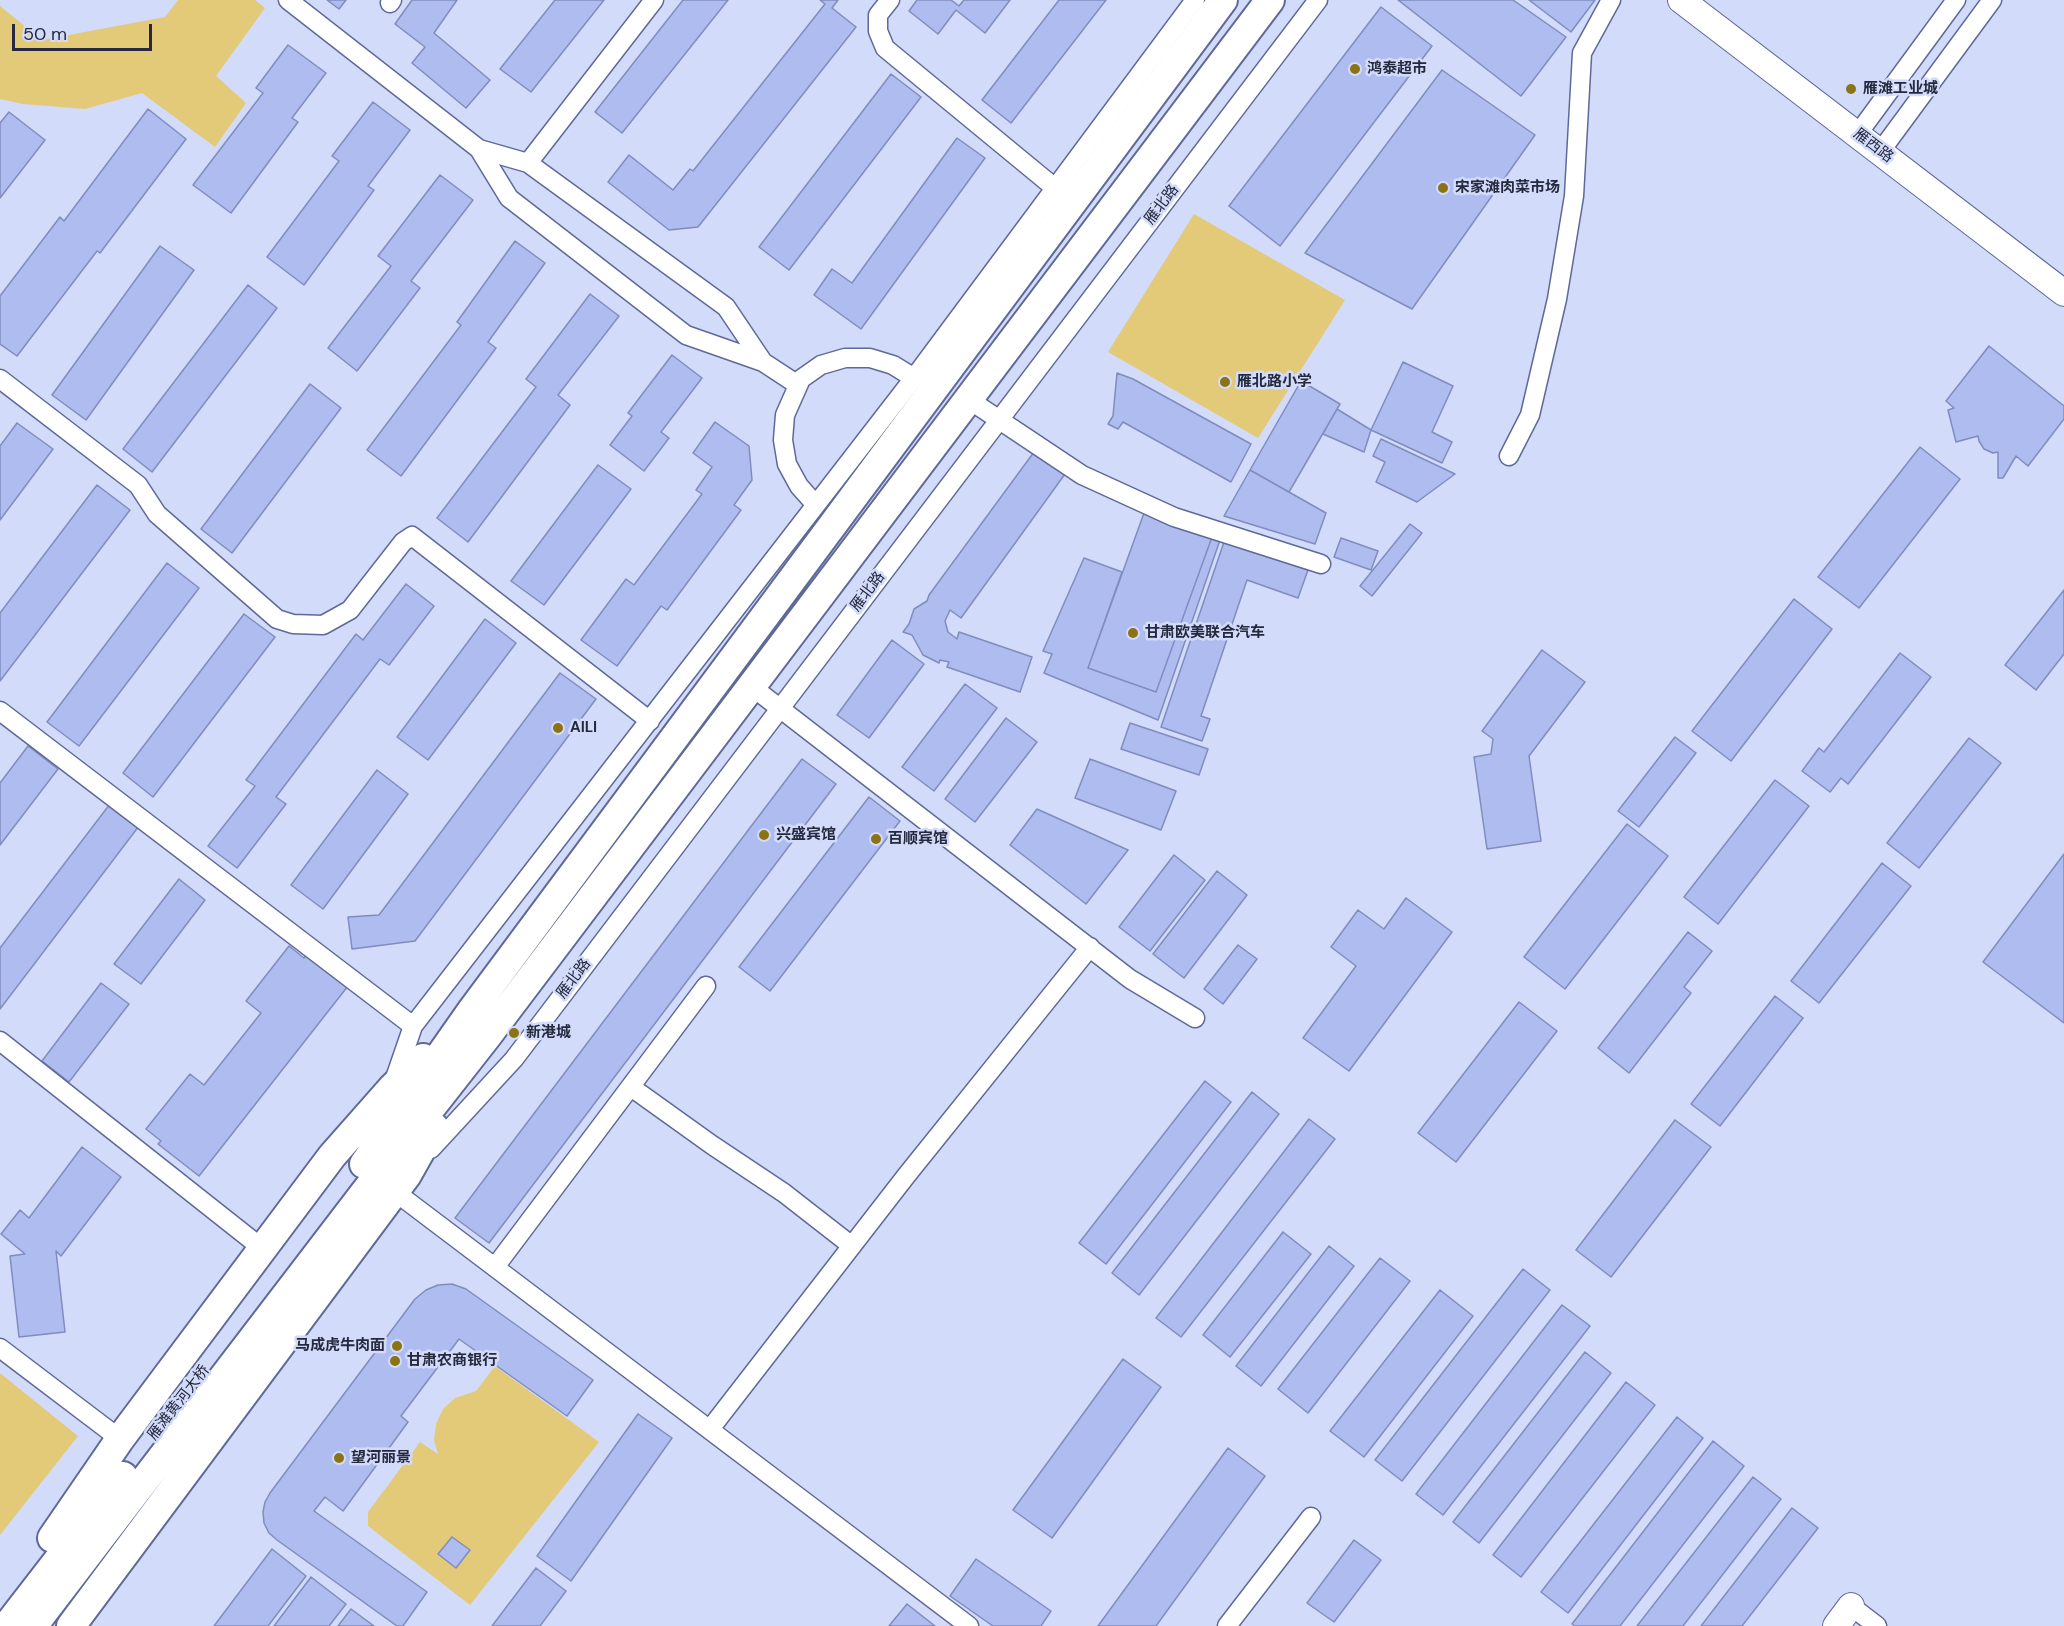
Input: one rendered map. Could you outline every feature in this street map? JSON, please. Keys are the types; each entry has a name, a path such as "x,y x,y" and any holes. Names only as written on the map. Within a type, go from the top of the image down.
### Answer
{"main road":[{"path":"359,1187 472,1010 1223,0"},
{"path":"359,1187 488,1035 1270,0"},
{"name":"雁西路","path":"1682,0 2064,293"},
{"path":"0,1614 120,1439 332,1156 392,1088 472,1010"},
{"path":"74,1623 401,1183 488,1035"},
{"name":"雁滩黄河大桥","path":"7,1626 359,1187"},
{"name":"雁滩黄河大桥","path":"33,1626 359,1187"}],"street":[{"path":"288,0 479,149 509,198 686,335 763,362 798,385"},
{"path":"528,163 654,0"},
{"path":"890,0 879,15 878,31 885,48 1055,188"},
{"path":"392,1088 413,1026 914,378 1195,0"},
{"name":"雁北路","path":"401,1183 514,1059 1318,0"},
{"path":"1509,456 1530,415 1557,299 1574,196 1581,53 1611,0"},
{"path":"1857,135 1956,0"},
{"path":"1880,152 1992,0"},
{"path":"479,149 528,163 726,307 763,362"},
{"path":"815,504 799,486 791,471 783,440 785,415 801,379 821,366 845,358 870,358 893,365 914,378"},
{"path":"0,379 138,485 157,514 277,619 293,624 323,625 350,610 403,542 412,536 650,720"},
{"path":"968,399 1082,475 1164,512 1321,564"},
{"path":"751,686 1130,979 1195,1018"},
{"path":"0,711 413,1026"},
{"path":"710,1429 1090,946"},
{"path":"495,1267 706,986"},
{"path":"0,1041 263,1248"},
{"path":"631,1087 712,1145 784,1192 852,1246"},
{"path":"401,1183 495,1267 969,1626"},
{"path":"0,1348 120,1439"},
{"path":"1227,1626 1311,1517"},
{"path":"1844,1616 1876,1626"}],"shaded area":[{"path":"178,0 255,0 265,8 216,76 246,103 215,147 142,93 85,109 23,104 0,99 0,6 42,40 165,17"},
{"path":"1194,214 1345,300 1258,438 1108,352"},
{"path":"495,1366 599,1442 470,1605 368,1526 368,1512 420,1442 438,1454 434,1440 436,1424 443,1409 455,1398 476,1391"},
{"path":"0,1373 78,1436 0,1535"}],"building":[{"path":"327,0 346,0 339,9"},
{"path":"412,0 457,0 434,33 490,80 466,108 412,63 425,47 395,24"},
{"path":"555,0 604,0 531,92 500,69"},
{"path":"683,0 728,0 622,133 595,112"},
{"path":"820,0 838,0 832,8 856,27 698,227 669,230 608,182 629,155 673,190 690,169 693,171 825,4"},
{"path":"917,0 951,0 959,6 964,0 1010,0 985,33 956,10 938,34 909,11"},
{"path":"1059,0 1106,0 1011,123 982,100"},
{"path":"1398,0 1513,0 1566,37 1521,96"},
{"path":"1529,0 1595,0 1571,32"},
{"path":"1381,7 1432,46 1280,246 1229,206"},
{"path":"288,45 326,73 292,118 298,122 231,213 193,185 263,93 256,88"},
{"path":"1442,70 1535,135 1412,309 1305,253"},
{"path":"891,74 921,97 789,270 759,247"},
{"path":"373,102 410,130 368,186 374,190 304,285 267,257 339,161 332,156"},
{"path":"148,109 186,139 100,253 97,251 17,356 0,344 0,296 60,217 64,221"},
{"path":"9,112 45,140 0,198 0,123"},
{"path":"957,138 985,158 861,329 814,295 832,269 852,283"},
{"path":"440,175 473,200 411,281 420,288 357,371 328,348 391,266 378,256"},
{"path":"515,241 545,263 488,342 496,348 401,476 367,450 461,325 457,322"},
{"path":"160,246 194,270 86,420 52,395"},
{"path":"248,285 277,308 152,472 123,449"},
{"path":"590,294 619,316 558,395 570,405 468,542 437,518 536,387 526,379"},
{"path":"1989,346 2064,406 2064,419 2028,466 2016,456 2003,478 1998,478 1998,452 1993,453 1984,449 1978,436 1956,442 1948,410 1954,408 1946,401"},
{"path":"672,355 702,378 661,432 669,438 644,471 610,445 632,416 628,413"},
{"path":"1403,362 1453,386 1432,432 1452,442 1442,463 1371,430"},
{"path":"1117,373 1133,379 1251,444 1231,482 1123,422 1118,429 1108,424 1113,416"},
{"path":"1301,381 1340,404 1289,492 1250,470"},
{"path":"310,384 341,408 232,553 201,529"},
{"path":"1337,409 1371,430 1364,452 1323,434"},
{"path":"715,422 749,446 752,480 734,505 741,510 667,610 661,606 617,666 581,640 626,579 634,585 702,494 696,490 712,467 693,453"},
{"path":"17,423 53,449 0,520 0,446"},
{"path":"1381,439 1455,474 1417,502 1376,482 1385,462 1373,456"},
{"path":"1920,447 1960,479 1859,608 1818,577"},
{"path":"1034,452 1065,474 961,618 950,610 945,621 948,632 957,639 959,632 1032,657 1020,692 947,667 949,662 940,660 939,663 923,655 912,635 903,632 909,624 914,609 927,601 929,595"},
{"path":"598,465 631,489 544,605 511,581"},
{"path":"1250,470 1326,513 1315,544 1224,516"},
{"path":"97,485 130,510 0,681 0,613"},
{"path":"1144,513 1212,537 1156,692 1088,668"},
{"path":"1410,524 1422,533 1372,596 1360,586"},
{"path":"1212,537 1220,540 1158,720 1044,673 1052,654 1043,651 1084,558 1122,572 1088,668 1156,692"},
{"path":"1341,538 1378,551 1371,570 1334,557"},
{"path":"1224,542 1308,570 1298,598 1247,580 1201,716 1210,719 1202,741 1161,727"},
{"path":"167,563 199,588 79,746 47,722"},
{"path":"406,584 434,606 389,665 380,659 276,797 286,804 237,868 208,846 255,786 246,780 356,634 363,640"},
{"path":"2064,590 2064,654 2036,690 2005,665"},
{"path":"1794,599 1832,629 1731,761 1692,731"},
{"path":"244,614 275,637 153,797 123,773"},
{"path":"485,619 516,643 428,760 397,737"},
{"path":"892,640 924,664 869,738 837,715"},
{"path":"1542,650 1585,682 1529,756 1541,841 1487,849 1474,757 1491,754 1493,739 1482,731"},
{"path":"1900,653 1931,677 1848,784 1841,778 1830,792 1802,771 1819,748 1824,752"},
{"path":"560,673 596,699 415,941 352,949 348,917 379,915"},
{"path":"965,684 997,708 934,791 902,767"},
{"path":"1006,718 1037,742 975,822 945,799"},
{"path":"1130,723 1208,749 1199,775 1121,749"},
{"path":"1675,737 1696,753 1639,827 1618,811"},
{"path":"1969,738 2001,763 1919,868 1887,843"},
{"path":"28,746 58,769 0,845 0,783"},
{"path":"802,759 836,784 489,1243 455,1218"},
{"path":"1090,759 1176,791 1161,830 1075,798"},
{"path":"377,770 408,794 323,909 291,885"},
{"path":"1775,780 1809,806 1718,924 1684,897"},
{"path":"869,797 900,821 770,991 739,967"},
{"path":"110,804 139,826 0,1009 0,948"},
{"path":"1037,809 1128,850 1086,904 1010,845"},
{"path":"1627,824 1668,856 1565,989 1524,957"},
{"path":"2064,854 2064,1023 1983,962"},
{"path":"1174,855 1205,880 1150,951 1119,927"},
{"path":"1882,863 1911,886 1819,1003 1791,981"},
{"path":"1217,871 1247,895 1184,978 1153,954"},
{"path":"179,879 205,900 141,984 114,964"},
{"path":"1406,898 1452,932 1349,1071 1303,1038 1356,966 1331,947 1358,910 1384,929"},
{"path":"1688,932 1712,951 1684,987 1691,993 1629,1073 1598,1048"},
{"path":"1238,945 1257,959 1223,1004 1204,989"},
{"path":"289,946 304,958 307,954 348,986 199,1176 158,1144 161,1141 146,1129 190,1074 204,1085 261,1013 246,1001"},
{"path":"101,983 129,1004 69,1082 42,1061"},
{"path":"1775,996 1803,1018 1720,1126 1691,1104"},
{"path":"1519,1002 1557,1031 1456,1162 1418,1133"},
{"path":"1205,1081 1231,1102 1106,1264 1079,1243"},
{"path":"1252,1092 1279,1114 1139,1295 1112,1273"},
{"path":"1309,1119 1335,1139 1181,1337 1156,1318"},
{"path":"1675,1120 1711,1147 1611,1277 1576,1250"},
{"path":"82,1147 121,1177 61,1256 56,1251 65,1332 19,1337 10,1256 25,1254 1,1234 20,1210 29,1218"},
{"path":"1283,1232 1311,1254 1230,1357 1203,1335"},
{"path":"1329,1246 1354,1266 1261,1386 1236,1366"},
{"path":"1380,1258 1410,1281 1308,1413 1278,1389"},
{"path":"1523,1269 1550,1290 1402,1481 1375,1460"},
{"name":"望河丽景","path":"452,1284 466,1289 593,1380 567,1416 459,1339 401,1416 408,1422 343,1511 325,1497 314,1511 427,1592 403,1626 397,1626 277,1540 269,1533 264,1523 263,1512 270,1493 415,1299 426,1290 438,1285"},
{"path":"1440,1290 1473,1316 1364,1457 1330,1431"},
{"path":"1562,1305 1590,1326 1443,1515 1416,1494"},
{"path":"1585,1352 1611,1373 1479,1543 1453,1522"},
{"path":"1123,1359 1161,1387 1052,1538 1013,1510"},
{"path":"1626,1382 1655,1405 1521,1577 1493,1555"},
{"path":"638,1414 672,1438 571,1581 537,1556"},
{"path":"1677,1417 1703,1438 1568,1613 1541,1592"},
{"path":"1713,1441 1744,1466 1620,1626 1575,1626 1572,1624"},
{"path":"1228,1448 1265,1476 1156,1626 1098,1626"},
{"path":"1753,1477 1781,1499 1683,1626 1637,1626"},
{"path":"1792,1508 1818,1528 1742,1626 1701,1626"},
{"path":"452,1537 470,1550 456,1568 438,1554"},
{"path":"1354,1540 1381,1560 1334,1622 1307,1603"},
{"path":"272,1549 306,1576 268,1626 214,1626"},
{"path":"976,1559 1051,1611 1041,1626 993,1626 950,1596"},
{"path":"536,1568 566,1591 540,1626 492,1626"},
{"path":"311,1577 346,1604 329,1626 274,1626"},
{"path":"907,1604 935,1626 889,1626"},
{"path":"351,1609 374,1626 338,1626"}],"place":[{"name":"鸿泰超市","path":"1355,69"},
{"name":"雁滩工业城","path":"1851,89"},
{"name":"宋家滩肉菜市场","path":"1443,188"},
{"name":"雁北路小学","path":"1225,382"},
{"name":"甘肃欧美联合汽车","path":"1133,633"},
{"name":"AILI","path":"558,728"},
{"name":"兴盛宾馆","path":"764,835"},
{"name":"百顺宾馆","path":"876,839"},
{"name":"新港城","path":"514,1033"},
{"name":"马成虎牛肉面","path":"397,1346"},
{"name":"甘肃农商银行","path":"395,1361"},
{"name":"望河丽景","path":"339,1458"}]}
